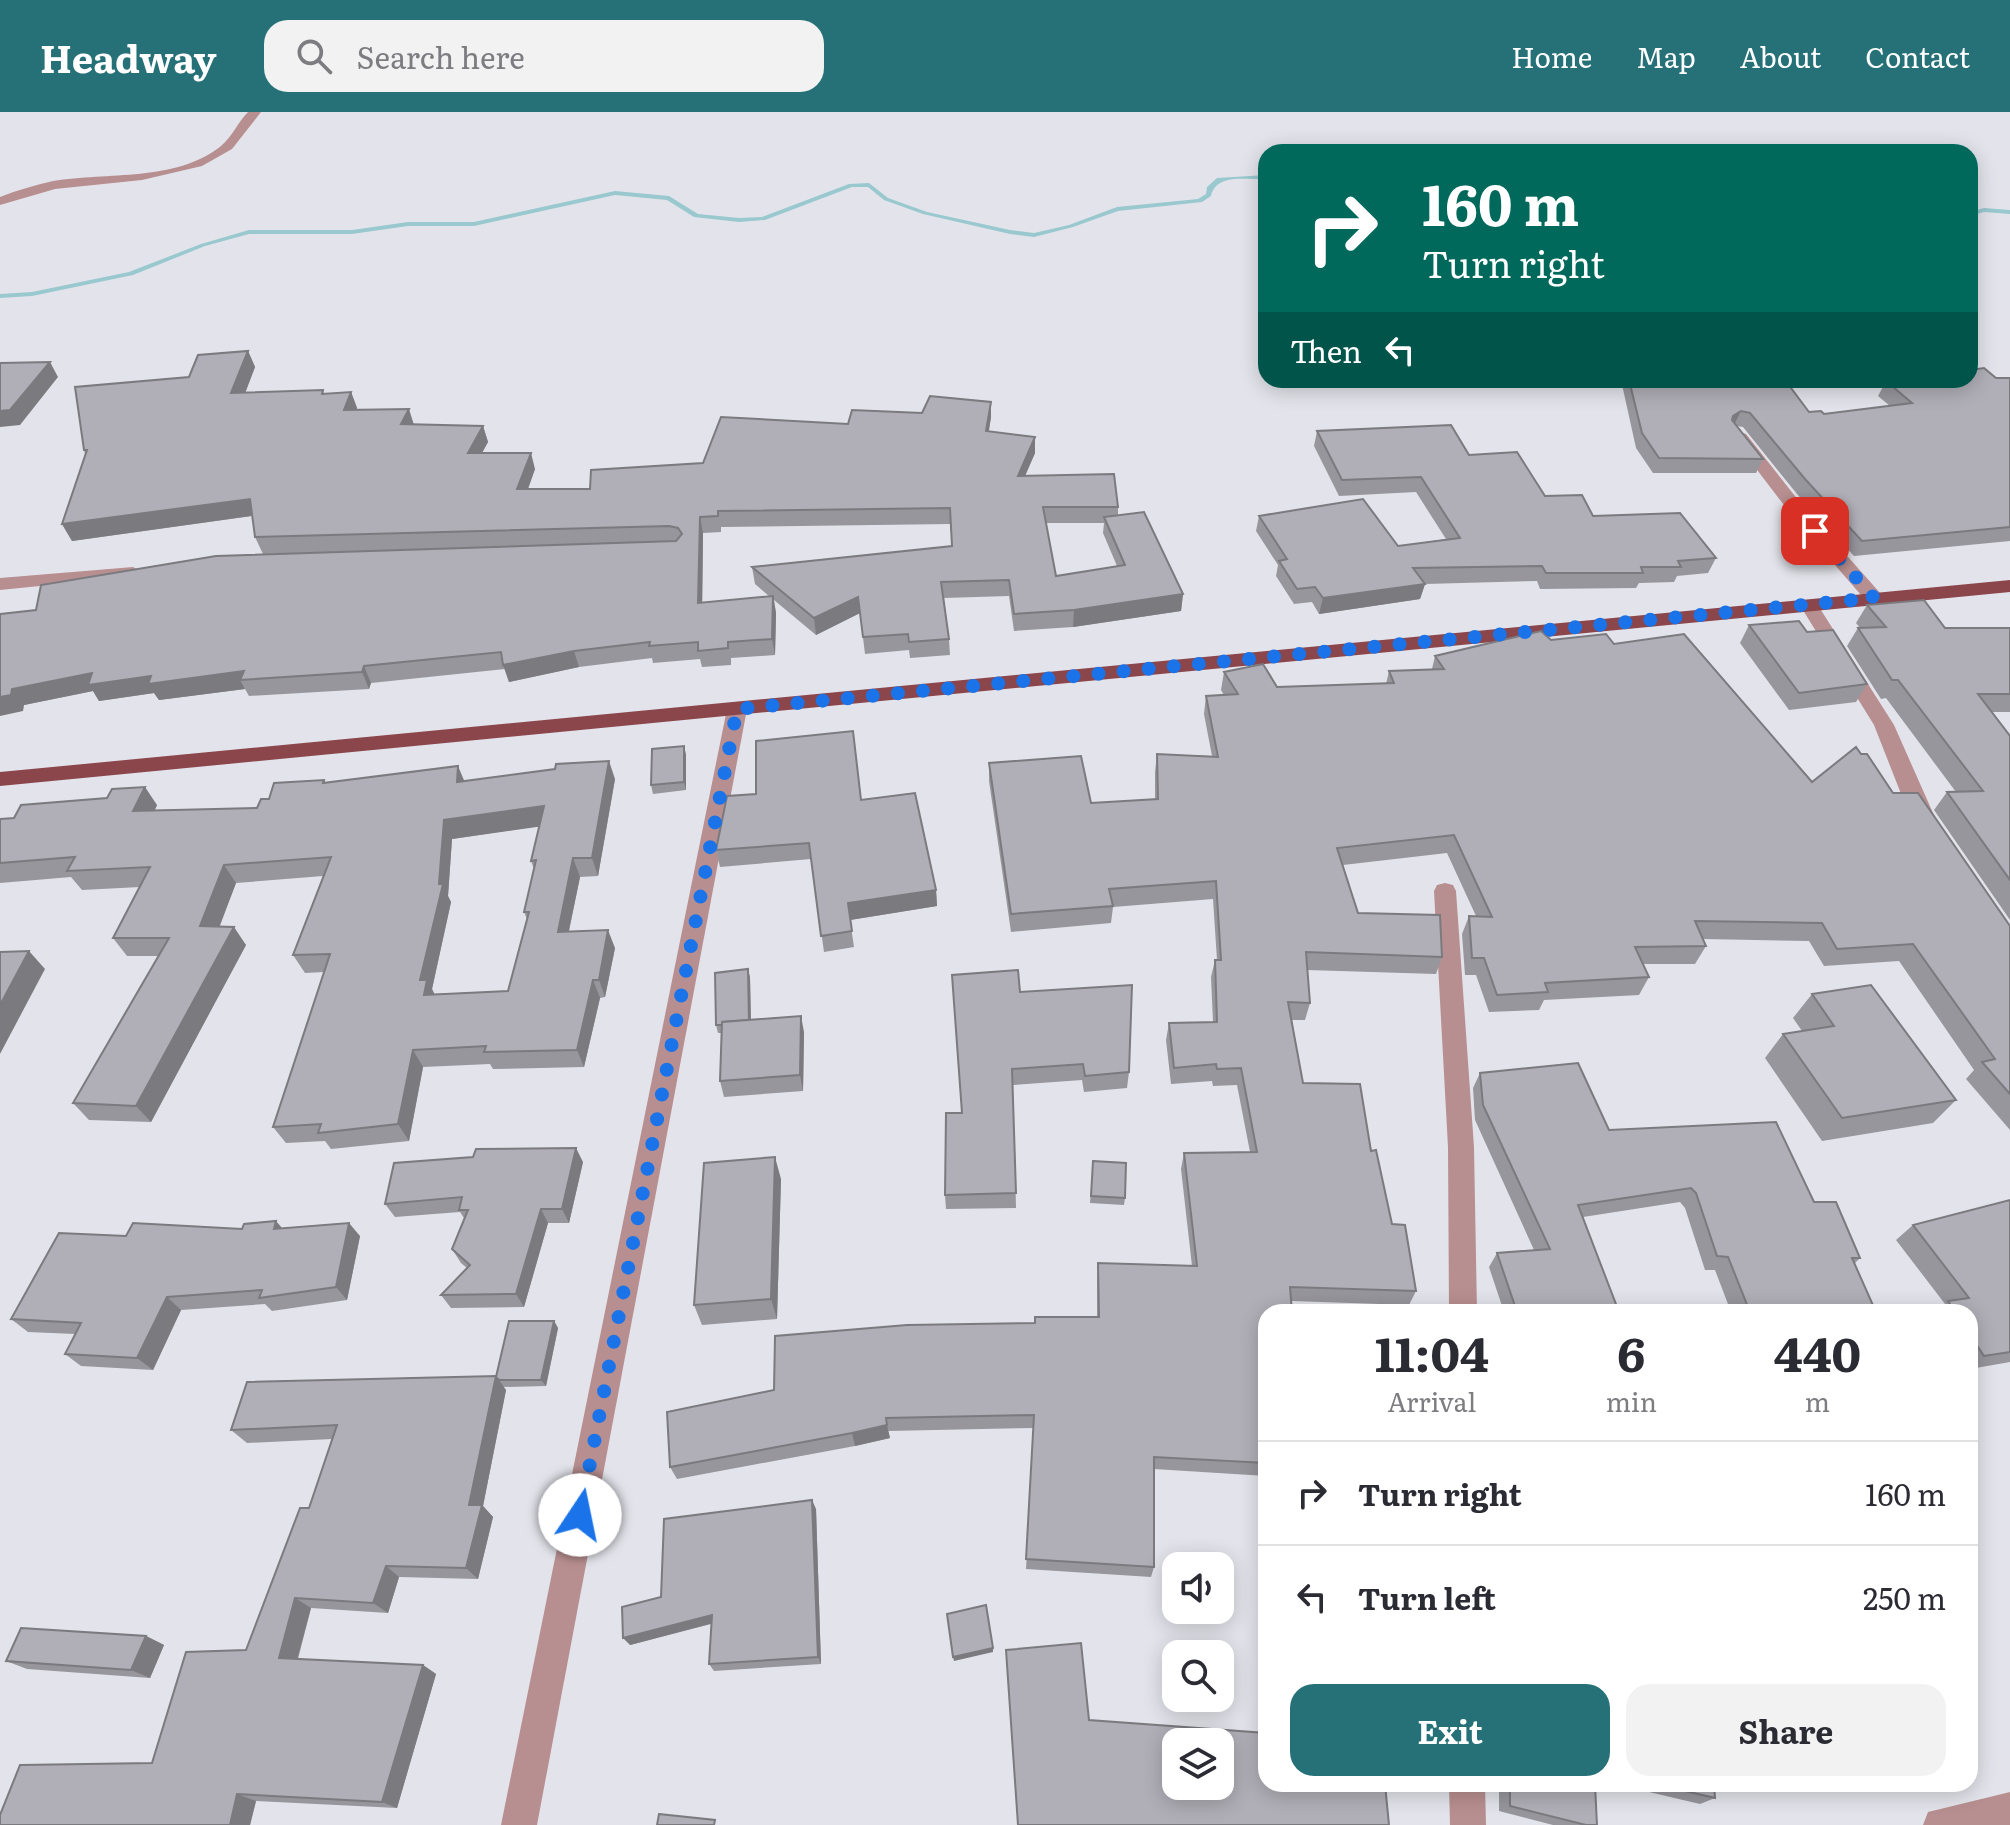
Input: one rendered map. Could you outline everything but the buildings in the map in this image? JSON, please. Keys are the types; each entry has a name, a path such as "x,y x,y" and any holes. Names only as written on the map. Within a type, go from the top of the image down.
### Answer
{"main road":[{"path":"0,779 2010,586"}],"street":[{"path":"0,201 21,191 58,184 175,170 226,148 255,112"},
{"path":"1736,433 1796,509 1874,598"},
{"path":"0,584 155,570"},
{"path":"1810,607 1884,725 1918,809 1934,834"},
{"path":"519,1825 737,709"},
{"path":"1445,891 1461,1147 1463,1304"},
{"path":"1467,1792 1468,1825"},
{"path":"1941,1825 2010,1810"}],"waterway":[{"path":"0,296 32,294 131,274 203,245 249,232 352,232 408,224 474,224 615,193 669,198 696,216 739,220 763,219 851,185 869,185 886,199 925,213 1034,235 1071,226 1117,209 1200,201 1209,195 1210,187 1219,179 1258,177"},
{"path":"1978,212 2010,212"}],"route":[{"path":"580,1515 737,709 1157,666 1810,607 1874,598 1815,531"}]}
